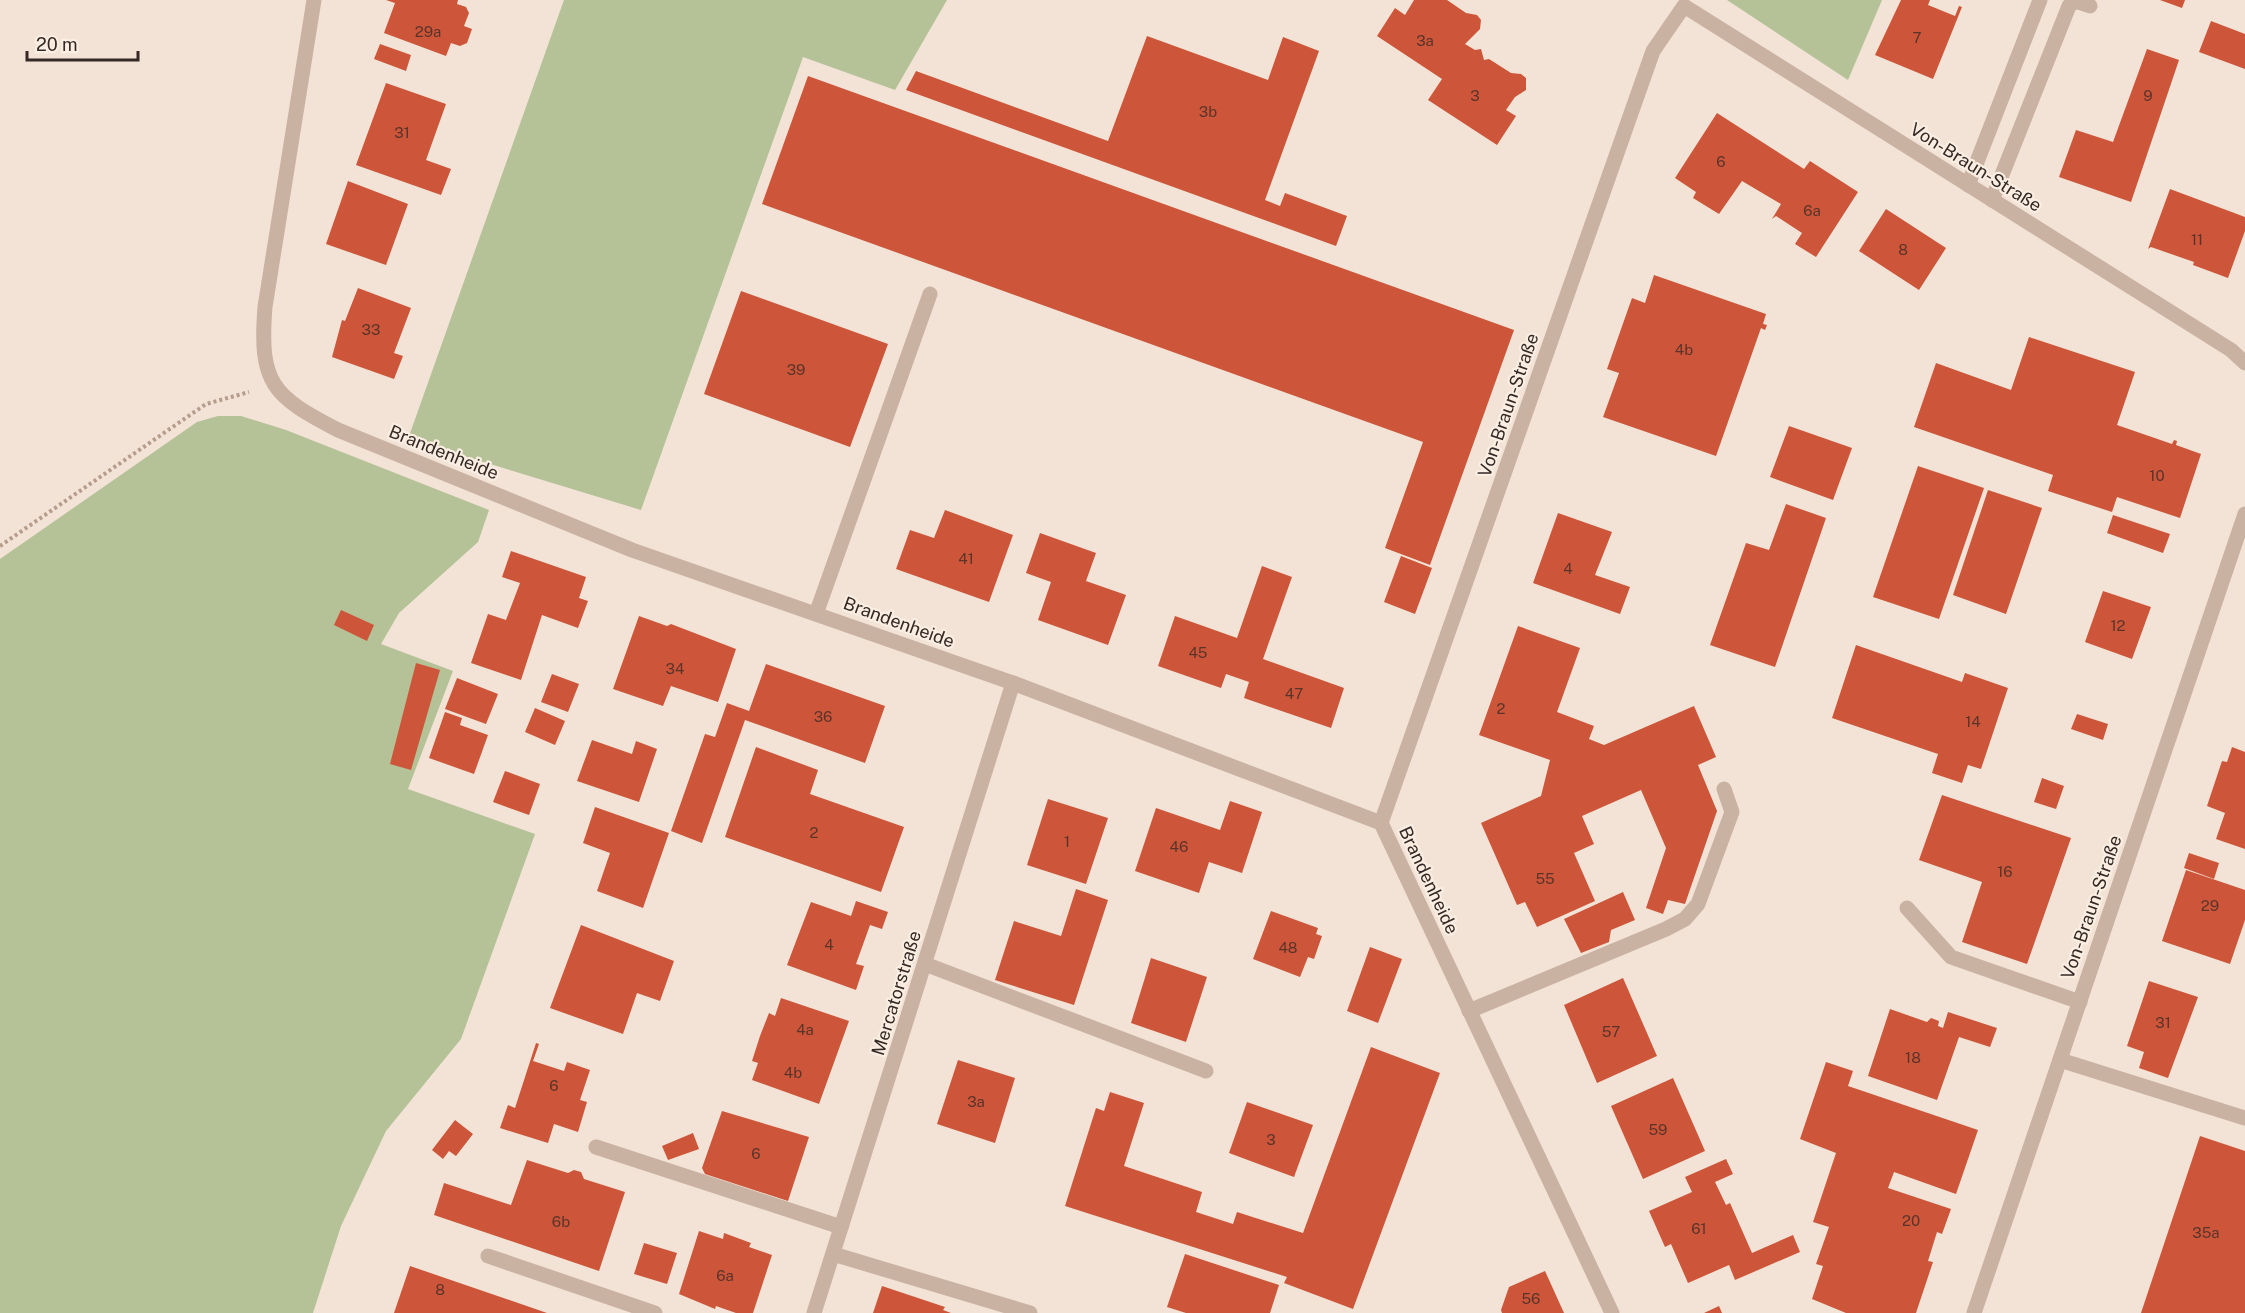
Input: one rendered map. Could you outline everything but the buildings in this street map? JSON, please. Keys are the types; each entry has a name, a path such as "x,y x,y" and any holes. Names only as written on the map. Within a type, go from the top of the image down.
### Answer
{"street":[{"path":"273,386 262,347 265,307 314,0"},
{"path":"1968,185 2040,0"},
{"path":"1992,200 2069,6 2075,1 2090,6"},
{"name":"Von-Braun-Straße","path":"1381,823 1653,51 1679,3 2231,350 2245,363"},
{"path":"816,614 930,294"},
{"name":"Brandenheide","path":"273,386 302,411 338,430 632,550 1013,683 1381,823 1612,1313"},
{"name":"Von-Braun-Straße","path":"1974,1313 2245,514"},
{"name":"Mercatorstraße","path":"814,1313 1013,683"},
{"path":"1469,1011 1665,929 1692,913 1698,904 1732,812 1724,789"},
{"path":"1907,908 1951,957 2080,1002"},
{"path":"925,964 1206,1071"},
{"path":"2060,1060 2245,1118"},
{"path":"596,1148 841,1227"},
{"path":"832,1254 1030,1313"},
{"path":"488,1256 655,1313"}],"path":[{"path":"0,546 206,404 273,386"}],"green space":[{"path":"564,0 947,0 895,90 803,57 641,510 408,439"},
{"path":"1727,0 1882,0 1848,80"},
{"path":"218,416 241,416 286,430 489,510 478,542 399,613 381,644 453,671 408,789 535,834 461,1039 386,1131 341,1226 313,1313 0,1313 0,559 197,422"}]}
